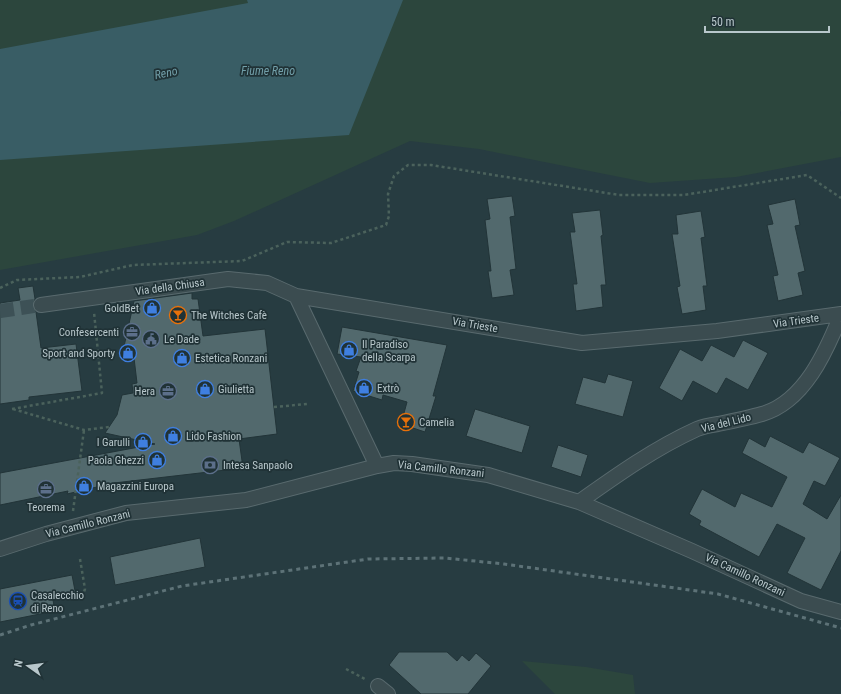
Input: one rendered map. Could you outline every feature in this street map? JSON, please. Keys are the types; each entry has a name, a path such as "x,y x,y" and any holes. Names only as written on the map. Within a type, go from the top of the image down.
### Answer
{"street":[{"name":"Via della Chiusa","path":"41,306 93,297 228,279 267,283 296,296"},
{"name":"Via Trieste","path":"296,296 582,343 717,331 841,315"},
{"path":"296,296 377,466"},
{"name":"Via del Lido","path":"579,502 654,451 699,428 746,418 778,408 792,397 808,378 826,350 841,315"},
{"name":"Via Camillo Ronzani","path":"0,549 71,527 126,513 246,500 377,466 394,463 412,464 488,474 579,502 692,551 801,601 841,612"}],"path":[{"path":"0,288 17,280 80,276 133,265 242,261 287,242 331,243 386,225 389,216 388,194 394,176 408,165 431,165 619,195 684,195 807,175 841,198"},
{"path":"93,297 102,393 12,409 84,430 109,427"},
{"path":"274,407 307,404"},
{"path":"71,527 84,430"},
{"path":"80,559 85,589 82,595"},
{"path":"346,668 383,690"}],"green space":[{"path":"0,0 841,0 841,157 736,177 650,183 479,149 410,141 234,221 197,235 0,270"},
{"path":"522,661 586,667 633,675 635,694 555,694"}],"water":[{"name":"Fiume Reno","path":"247,0 403,0 349,135 0,160 0,49 248,3"}],"building":[{"path":"512,196 515,216 510,217 516,269 510,270 514,295 492,298 488,271 491,271 485,220 490,219 487,199"},
{"path":"795,199 800,225 795,226 805,271 798,273 803,295 778,301 773,276 778,275 767,225 773,224 768,205"},
{"path":"600,210 606,285 601,285 603,307 576,311 573,284 577,284 570,232 575,232 572,213"},
{"path":"701,211 705,237 701,238 707,286 703,286 706,310 682,314 677,287 680,286 672,234 678,234 676,215"},
{"path":"33,286 35,299 33,306 36,312 41,348 76,344 82,391 29,397 29,400 0,404 0,303 20,300 18,288"},
{"path":"192,293 192,299 198,299 203,336 265,329 277,434 239,439 243,468 114,483 67,494 68,491 0,505 0,473 155,444 105,433 117,415 122,395 133,393 132,384 137,383 134,358 124,359 123,351 134,301"},
{"path":"342,327 447,345 433,396 436,396 425,432 401,424 407,402 383,395 382,400 353,391 359,372 356,371 361,357 337,354"},
{"path":"743,340 768,353 748,390 726,378 717,394 693,381 682,401 659,388 680,349 702,361 711,345 734,357"},
{"path":"608,374 633,381 623,417 575,404 583,377 605,383"},
{"path":"475,409 530,426 522,453 466,436"},
{"path":"770,436 803,453 809,442 840,458 825,486 814,481 803,504 827,519 841,495 841,551 821,590 787,573 805,538 777,524 759,557 699,525 701,521 689,514 702,489 735,507 741,493 772,507 787,477 742,453 749,438 765,447"},
{"path":"558,445 588,455 581,477 551,467"},
{"path":"200,538 205,567 115,585 110,557"},
{"path":"72,575 76,596 53,600 55,611 0,622 0,589"},
{"path":"399,652 447,652 457,661 462,655 469,661 476,653 491,666 468,694 421,694 389,665"}],"tunnel":[{"path":"0,311 41,305"}],"railway":[{"path":"0,635 31,625 182,586 368,559 445,558 504,564 718,594 841,628"}],"place":[{"name":"GoldBet","path":"152,308"},
{"name":"The Witches Cafè","path":"178,315"},
{"name":"Confesercenti","path":"132,332"},
{"name":"Le Dade","path":"151,339"},
{"name":"Il Paradiso della Scarpa","path":"349,350"},
{"name":"Sport and Sporty","path":"128,353"},
{"name":"Estetica Ronzani","path":"182,358"},
{"name":"Extrò","path":"364,388"},
{"name":"Giulietta","path":"205,389"},
{"name":"Hera","path":"168,391"},
{"name":"Camelia","path":"406,422"},
{"name":"Lido Fashion","path":"173,436"},
{"name":"I Garulli","path":"143,442"},
{"name":"Paola Ghezzi","path":"157,460"},
{"name":"Intesa Sanpaolo","path":"210,465"},
{"name":"Magazzini Europa","path":"84,486"},
{"name":"Teorema","path":"46,489"},
{"name":"Casalecchio di Reno","path":"18,601"}],"water label":[{"name":"Reno","path":"166,73"}]}
